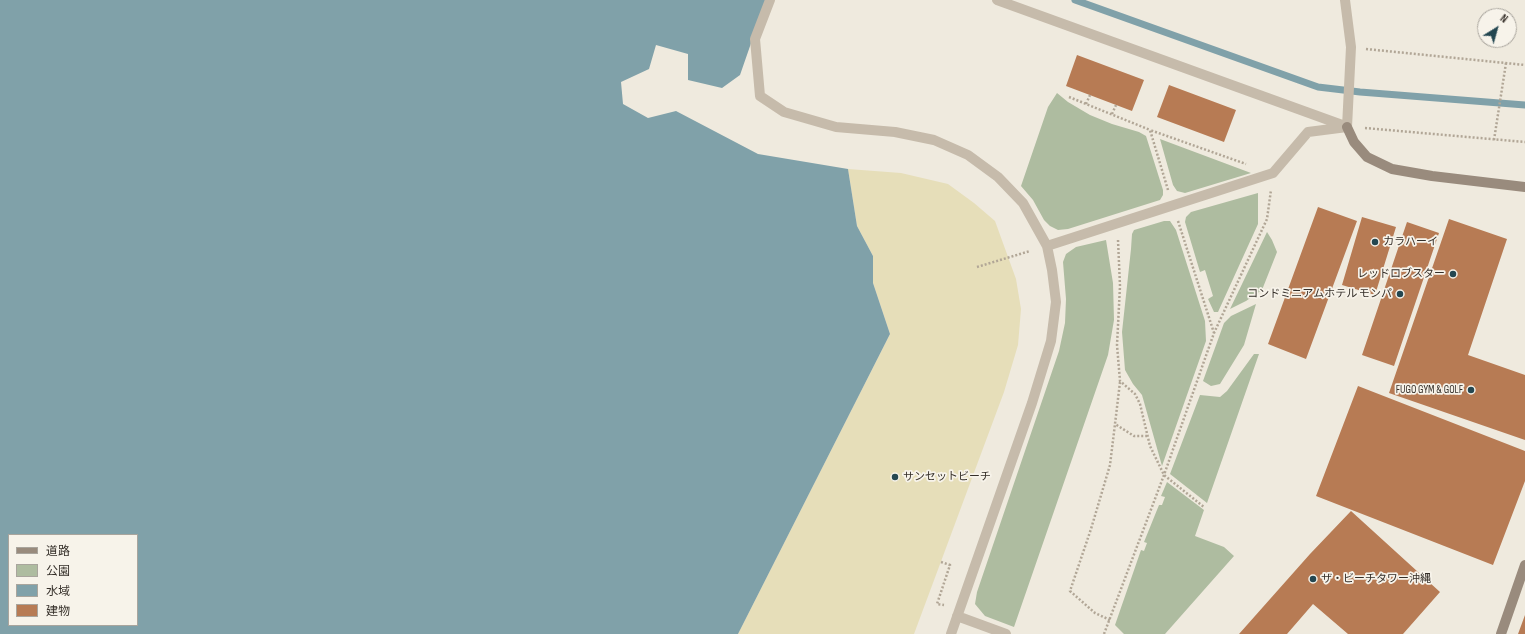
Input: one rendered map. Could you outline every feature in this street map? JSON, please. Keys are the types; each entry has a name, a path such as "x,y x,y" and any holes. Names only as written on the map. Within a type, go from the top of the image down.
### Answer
{"street":[{"path":"770,0 755,39 760,96 784,112 836,127 895,132 934,140 968,156 998,177 1023,203 1047,246 1056,302 1051,341 1032,403 951,634"},
{"path":"997,0 1347,127"},
{"path":"1345,0 1351,47 1347,127 1354,142 1367,157 1392,168 1432,176 1525,187"},
{"path":"1047,246 1273,174 1308,132 1347,127"},
{"path":"1501,634 1525,564"},
{"path":"957,616 1006,634"}],"path":[{"path":"1351,47 1525,65"},
{"path":"1494,140 1506,63"},
{"path":"1086,104 1090,95"},
{"path":"1069,97 1150,130"},
{"path":"1112,114 1116,105"},
{"path":"1347,127 1525,142"},
{"path":"1104,634 1164,475 1214,333 1267,220 1273,174"},
{"path":"1110,620 1095,613 1070,591 1091,529 1110,465 1120,381 1117,345 1120,286 1117,224"},
{"path":"977,267 1047,246"},
{"path":"1120,381 1135,394 1140,404 1147,436 1164,475 1204,507"},
{"path":"1115,424 1134,436 1147,436"},
{"path":"941,562 950,565 937,604 944,606 947,599"}],"green space":[{"path":"1057,93 1068,102 1090,115 1112,124 1139,132 1146,136 1163,190 1163,195 1160,200 1068,229 1058,230 1050,226 1044,220 1033,200 1021,186 1048,107"},
{"path":"1160,139 1251,173 1185,193 1177,191 1173,185"},
{"path":"1258,193 1258,224 1218,312 1214,312 1208,299 1213,296 1205,270 1200,272 1185,222 1186,217 1191,212"},
{"path":"1164,221 1170,221 1176,230 1205,321 1206,341 1162,466 1142,395 1133,384 1125,370 1122,332 1132,234 1134,230"},
{"path":"1267,232 1277,252 1262,290 1246,301 1230,309"},
{"path":"1106,240 1113,283 1114,320 1108,355 1014,627 985,616 975,604 977,592 1059,351 1065,323 1066,299 1063,262 1066,254 1076,247"},
{"path":"1256,304 1244,345 1220,384 1211,386 1203,381 1224,323 1231,316"},
{"path":"1254,354 1259,354 1207,503 1170,474 1200,395 1220,397 1227,391"},
{"path":"1167,482 1204,510 1195,536 1224,547 1234,556 1165,634 1124,634 1115,625 1141,550 1144,551 1147,543 1144,542 1159,505 1162,505 1165,497 1161,496"}],"sand":[{"name":"サンセットビーチ","path":"848,169 901,173 948,184 995,221 1016,279 1021,309 1018,345 1004,392 914,634 738,634 890,334 873,283 873,256 857,226"}],"water":[{"path":"0,0 766,0 740,75 722,88 688,80 688,54 656,45 649,69 621,82 623,104 648,118 676,111 758,154 848,169 857,226 873,256 873,283 890,334 738,634 0,634"}],"building":[{"path":"1077,55 1144,80 1132,111 1066,86"},
{"path":"1169,85 1236,110 1224,142 1157,117"},
{"path":"1318,207 1357,221 1306,359 1268,344"},
{"path":"1362,217 1396,227 1375,295 1342,285"},
{"path":"1449,219 1507,239 1468,355 1525,375 1525,440 1389,393"},
{"name":"コンドミニアムホテル モンパ","path":"1407,222 1439,233 1394,366 1362,355"},
{"path":"1358,386 1525,451 1525,481 1493,565 1316,496"},
{"path":"1351,511 1440,592 1403,634 1348,634 1313,604 1287,634 1239,634 1310,554"},
{"path":"1525,615 1525,634 1518,634"}],"waterway":[{"path":"1075,0 1318,87 1360,92 1525,105"}],"place":[{"name":"カラハーイ","path":"1375,242"},
{"name":"レッドロブスター","path":"1453,274"},
{"name":"コンドミニアムホテル モンパ","path":"1400,294"},
{"name":"FUGO GYM & GOLF","path":"1471,390"},
{"name":"サンセットビーチ","path":"895,477"},
{"name":"ザ・ビーチタワー沖縄","path":"1313,579"}]}
